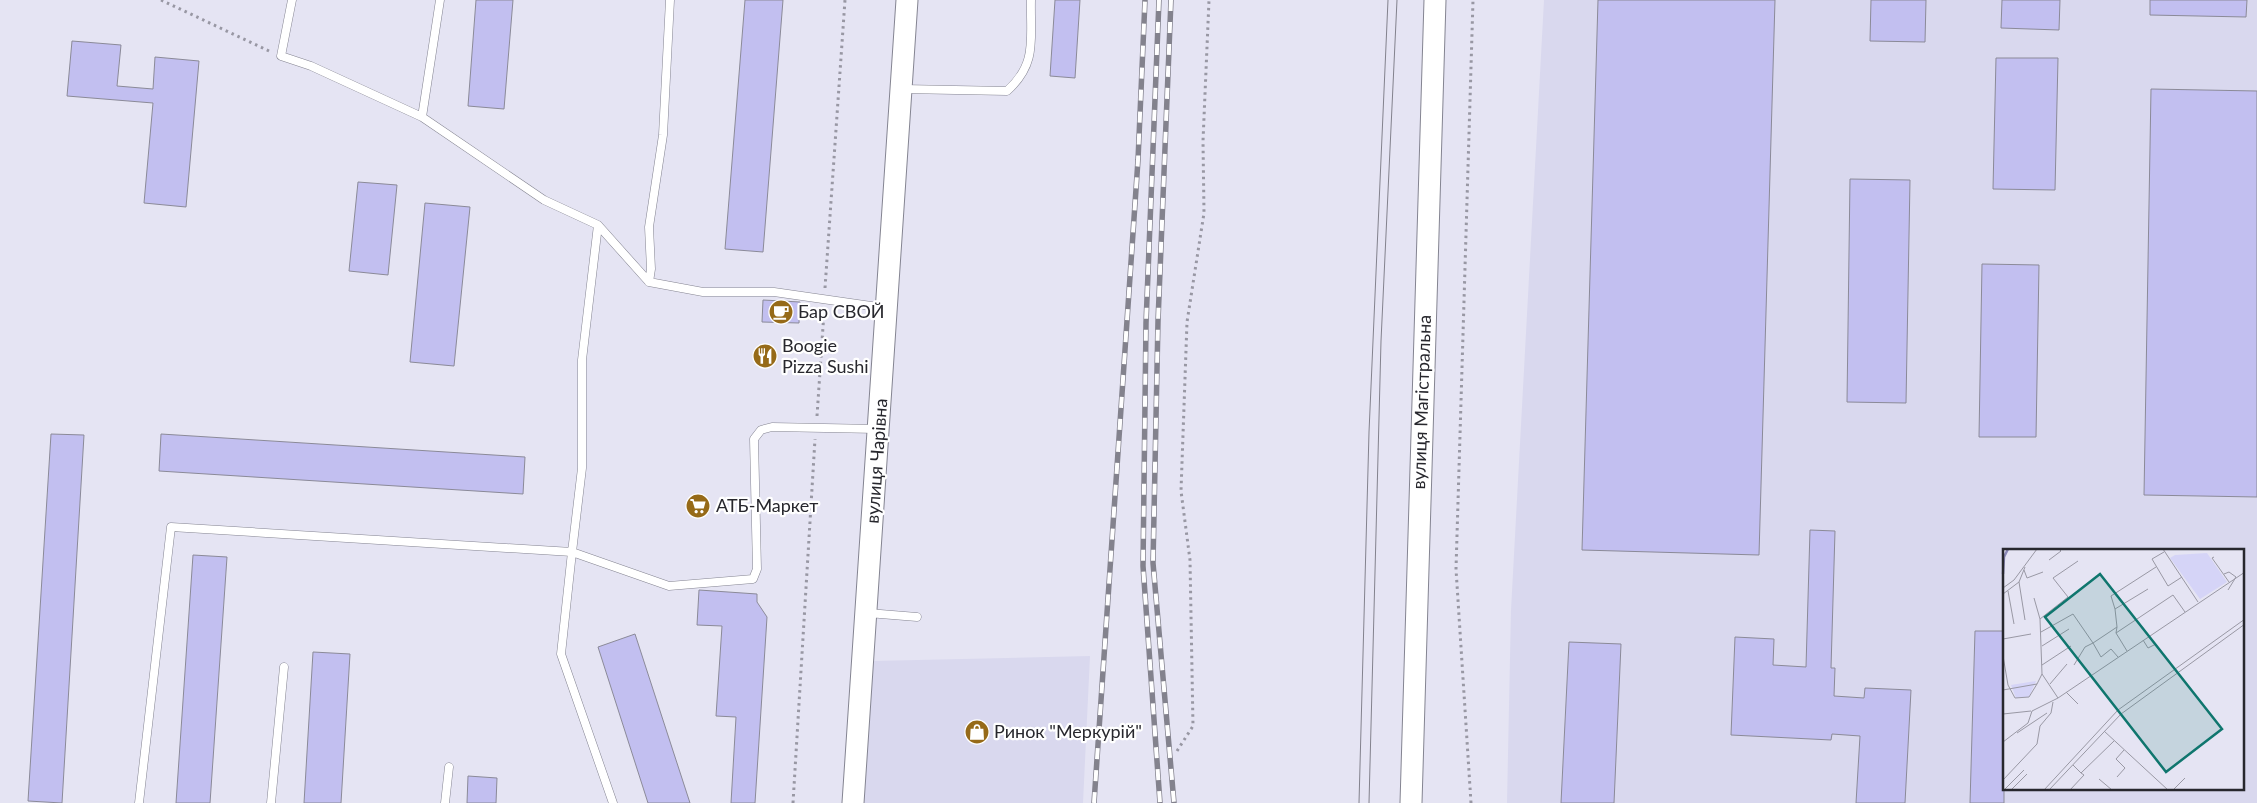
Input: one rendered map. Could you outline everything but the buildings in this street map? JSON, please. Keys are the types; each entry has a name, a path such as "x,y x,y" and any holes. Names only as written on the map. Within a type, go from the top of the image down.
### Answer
{"main road":[{"name":"вулиця Чарівна","path":"854,803 907,0"},
{"name":"вулиця Магістральна","path":"1411,803 1435,0"}],"lane":[{"path":"292,0 281,56 312,66 422,117 544,200 598,225 649,282 704,292 774,292 886,308"},
{"path":"422,117 440,0"},
{"path":"649,282 651,269 649,227 663,135 670,0"},
{"path":"901,89 1007,91 1020,79 1029,61 1031,0"},
{"path":"598,225 582,360 582,468 561,654 613,803"},
{"path":"139,803 171,527 572,552 669,586 753,579 757,569 754,439 761,430 772,427 879,429"},
{"path":"866,612 917,617"},
{"path":"271,803 284,667"},
{"path":"445,803 449,767"}],"path":[{"path":"161,0 281,56"},
{"path":"793,803 845,0"},
{"path":"1176,751 1193,726 1190,560 1181,491 1187,322 1204,213 1203,141 1209,0"},
{"path":"1471,803 1456,569 1473,0"}],"shaded area":[{"path":"1544,0 2257,0 2257,803 1507,803 1511,610"},
{"name":"Ринок \"Меркурій\"","path":"1090,656 1083,803 864,803 873,661"}],"tram line":[{"path":"1359,803 1369,432 1388,0"},
{"path":"1369,803 1381,341 1397,0"}],"railway":[{"path":"1094,803 1138,160 1145,0"},
{"path":"1159,0 1146,323 1143,566 1160,803"},
{"path":"1171,0 1158,321 1153,563 1174,803"}],"place":[{"name":"Бар СВОЙ","path":"781,312"},
{"name":"Boogie Pizza Sushi","path":"765,356"},
{"name":"АТБ-Маркет","path":"698,506"},
{"name":"Ринок \"Меркурій\"","path":"977,732"}]}
